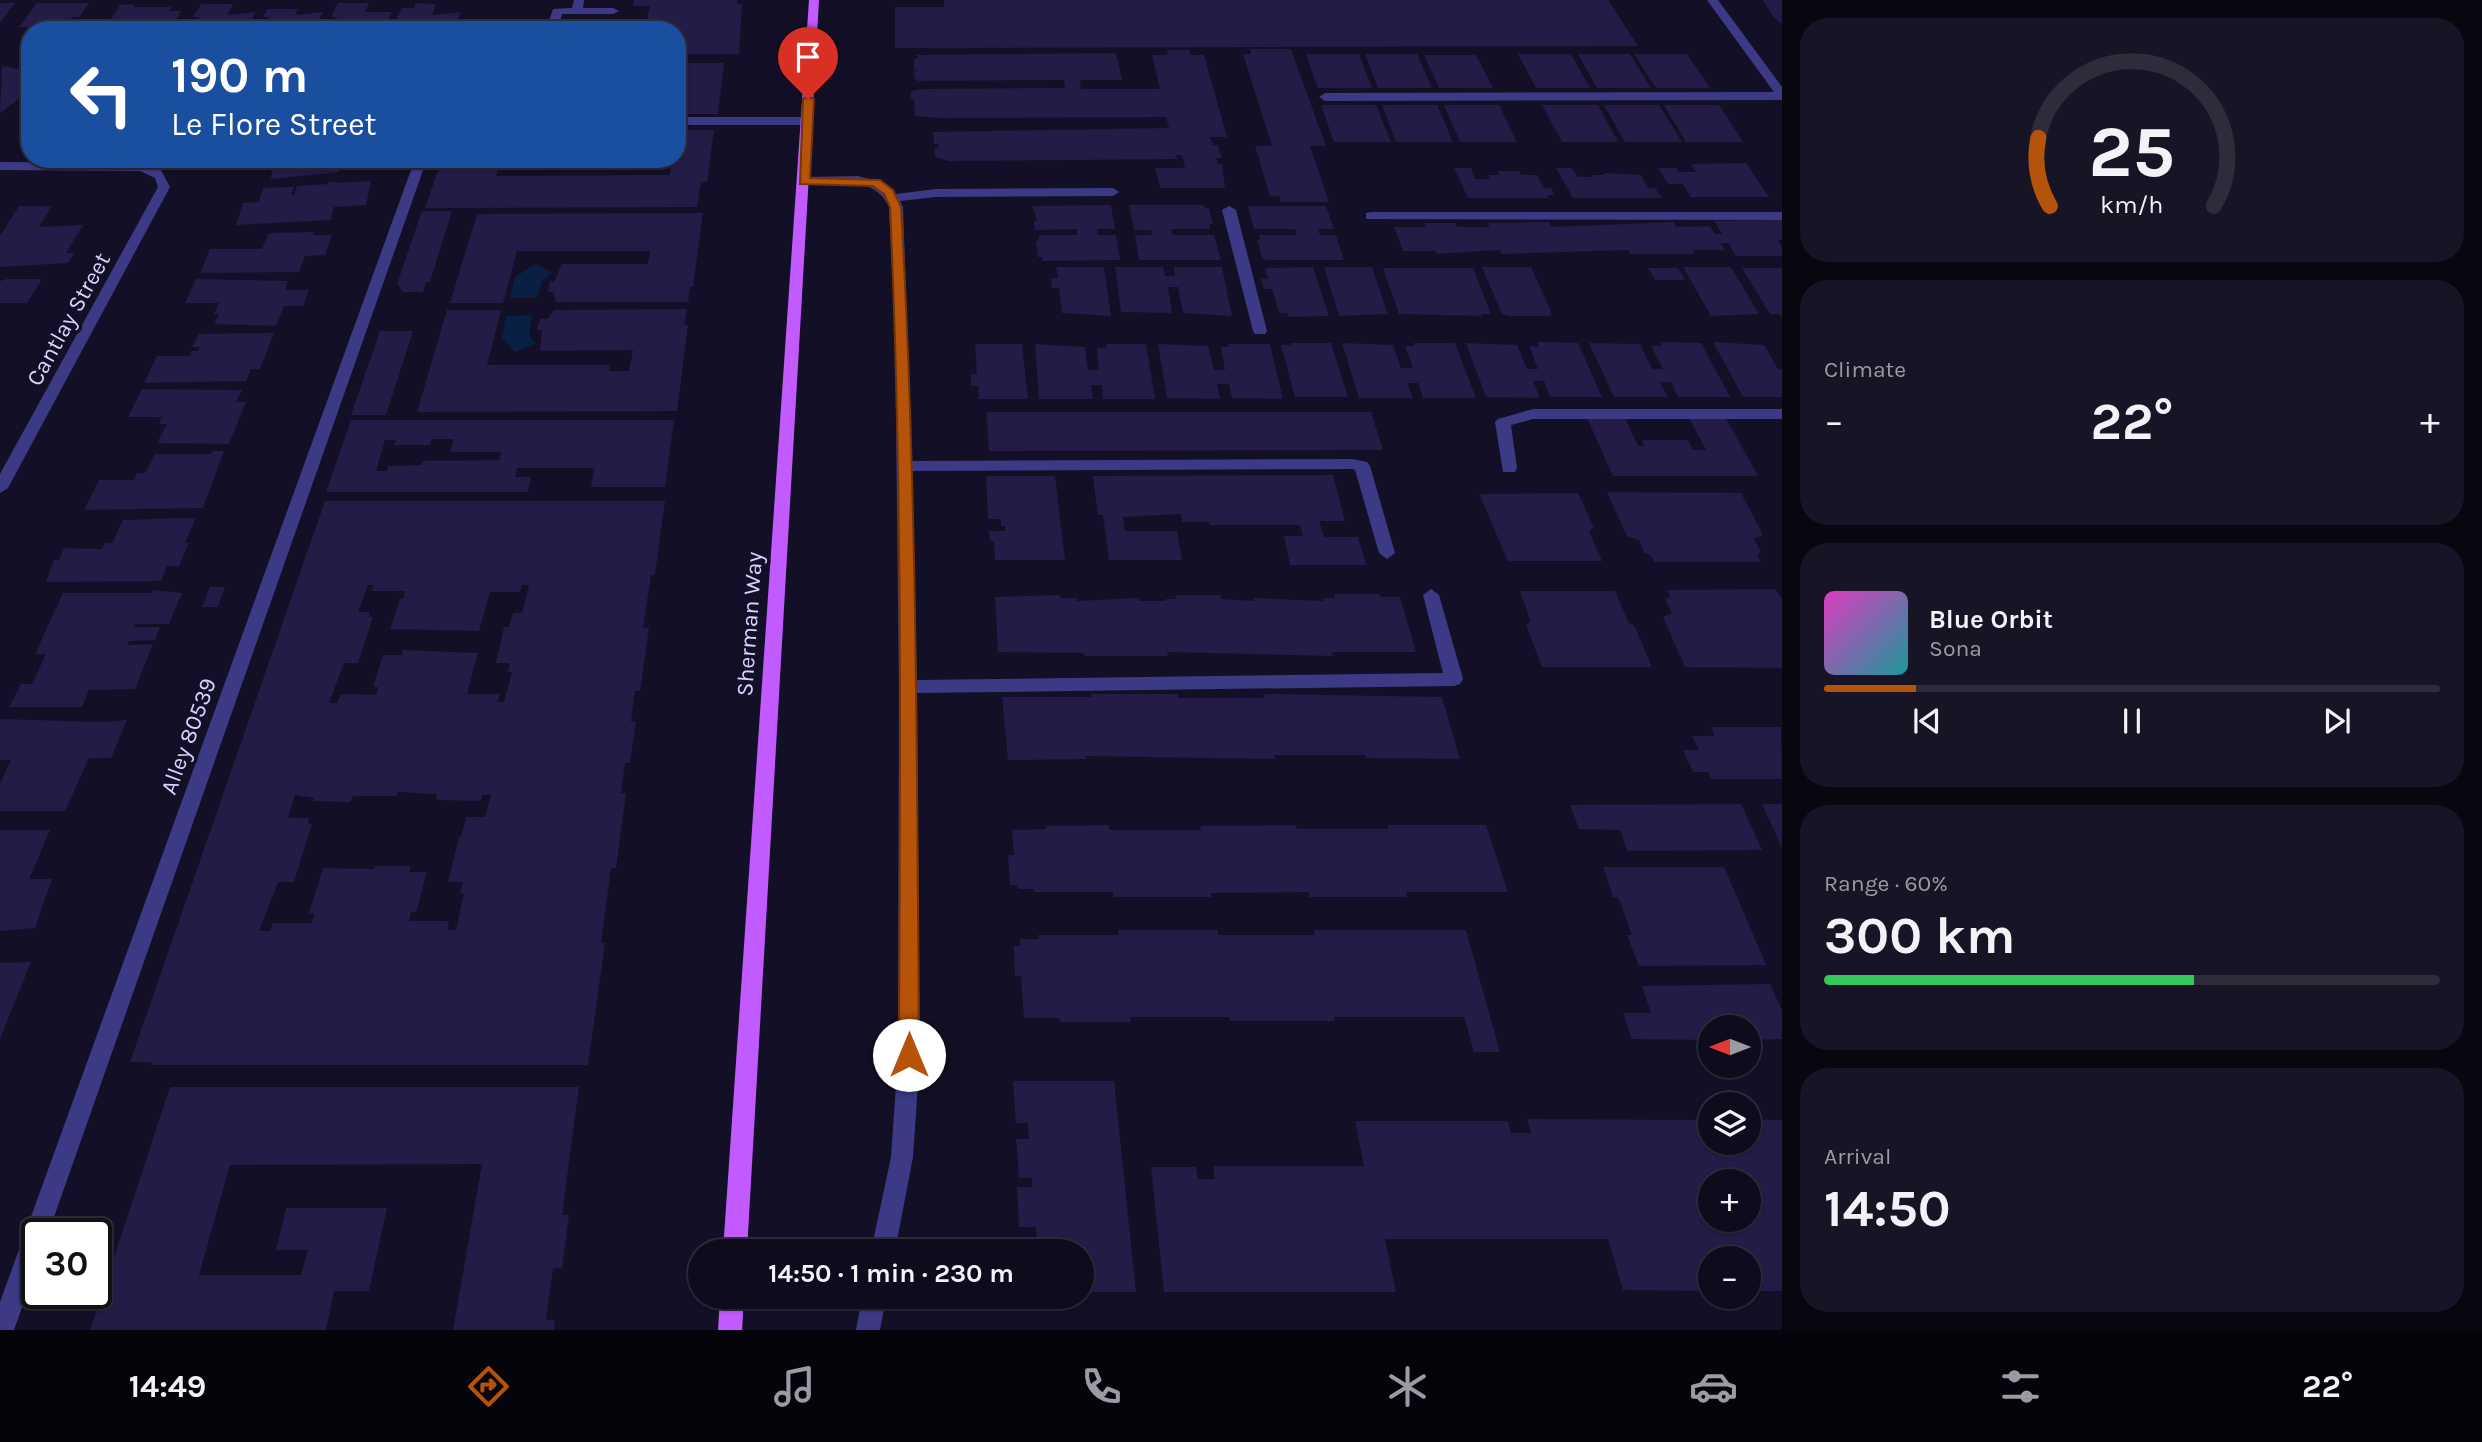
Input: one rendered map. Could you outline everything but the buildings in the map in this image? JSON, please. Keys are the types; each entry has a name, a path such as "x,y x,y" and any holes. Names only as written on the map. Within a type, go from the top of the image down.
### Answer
{"main road":[{"name":"Sherman Way","path":"736,1239 814,0"},
{"path":"730,1330 731,1309"}],"street":[{"path":"1712,0 1782,95"},
{"path":"554,21 557,11 578,6 612,11"},
{"path":"1325,97 1782,95"},
{"path":"686,121 807,121"},
{"name":"Cantlay Street","path":"0,166 21,166"},
{"name":"Cantlay Street","path":"0,488 163,195 164,180 157,171 144,168"},
{"name":"Alley 80539","path":"2,1330 418,168"},
{"path":"804,181 869,181 882,186 893,198 895,207 902,331 908,686 909,1055 902,1157 885,1239"},
{"path":"893,198 936,193 1113,192"},
{"path":"1229,210 1261,331"},
{"path":"1371,216 1782,216"},
{"path":"1509,468 1503,422 1533,414 1782,414"},
{"path":"903,466 1352,464 1362,466 1387,552"},
{"path":"908,686 946,688 1454,679 1430,595"},
{"path":"868,1330 872,1309"}],"water":[{"path":"536,264 553,273 542,281 537,298 510,298 515,277"},
{"path":"532,315 529,335 536,344 515,352 502,338 506,316"}],"route":[{"path":"808,99 804,181 876,183 889,192 895,207 902,331 908,686 909,1055"}]}
